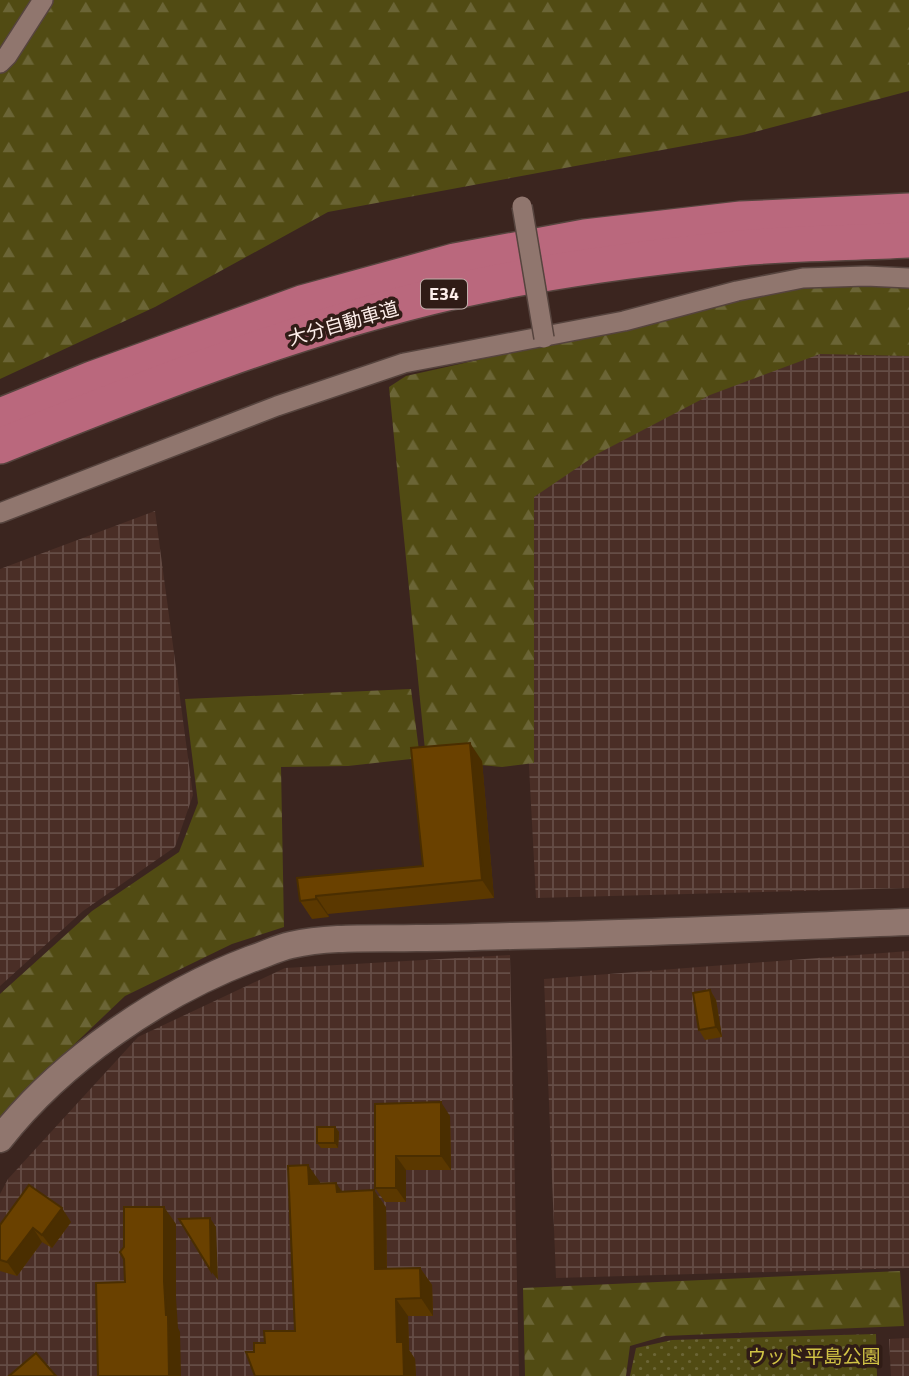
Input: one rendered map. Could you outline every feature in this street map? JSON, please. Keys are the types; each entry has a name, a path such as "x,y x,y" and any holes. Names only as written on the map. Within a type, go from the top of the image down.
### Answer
{"highway":[{"name":"大分自動車道","path":"0,416 92,379 303,303 455,261 598,235 741,219 909,211"},
{"name":"大分自動車道","path":"0,446 100,406 311,331 456,291 589,267 742,248 909,240"}],"street":[{"path":"0,63 8,56 43,0"},
{"path":"522,206 544,338"},
{"path":"0,513 277,406 404,363 624,321 737,291 803,278 909,278"},
{"path":"0,1139 18,1116 61,1075 110,1037 161,1003 218,972 289,945 367,937 550,935 909,922"}],"shaded area":[{"path":"909,332 909,888 536,898 513,466 636,377"},
{"path":"155,511 193,795 175,847 83,911 0,986 0,569"},
{"path":"909,951 909,1268 556,1278 544,979"},
{"path":"510,955 519,1376 0,1376 0,1194 8,1179 138,1037 285,968"},
{"path":"909,1338 909,1376 891,1376 889,1339"}],"green space":[{"path":"0,0 909,0 909,91 743,135 328,212 155,307 0,379"},
{"path":"909,285 909,356 820,354 710,395 599,453 534,497 534,763 502,767 426,760 389,387 406,376 594,334 758,290"},
{"path":"411,689 420,758 348,766 281,767 284,927 232,944 125,996 20,1096 0,1120 0,994 92,911 179,852 198,803 185,699"},
{"path":"900,1271 904,1326 665,1336 630,1346 626,1376 525,1376 523,1288"},
{"name":"ウッド平島公園","path":"876,1334 877,1376 630,1376 636,1348 672,1340"}],"building":[{"path":"470,743 482,880 316,896 316,899 300,901 297,878 423,866 411,748"},
{"path":"710,990 716,1027 699,1030 693,993"},
{"path":"441,1102 441,1156 396,1156 396,1188 375,1188 375,1104"},
{"path":"317,1127 335,1127 335,1143 317,1143"},
{"path":"308,1165 309,1184 336,1183 337,1192 374,1190 375,1269 420,1268 421,1298 396,1299 397,1342 403,1342 404,1376 255,1376 246,1352 254,1352 254,1343 265,1343 264,1331 295,1331 288,1166"},
{"path":"29,1185 62,1208 42,1235 33,1228 7,1262 0,1260 0,1225"},
{"path":"124,1207 164,1207 164,1281 168,1315 169,1376 98,1376 96,1283 125,1282 124,1259 120,1252 124,1247"},
{"path":"210,1218 211,1271 179,1219"},
{"path":"36,1353 56,1376 9,1376"}]}
